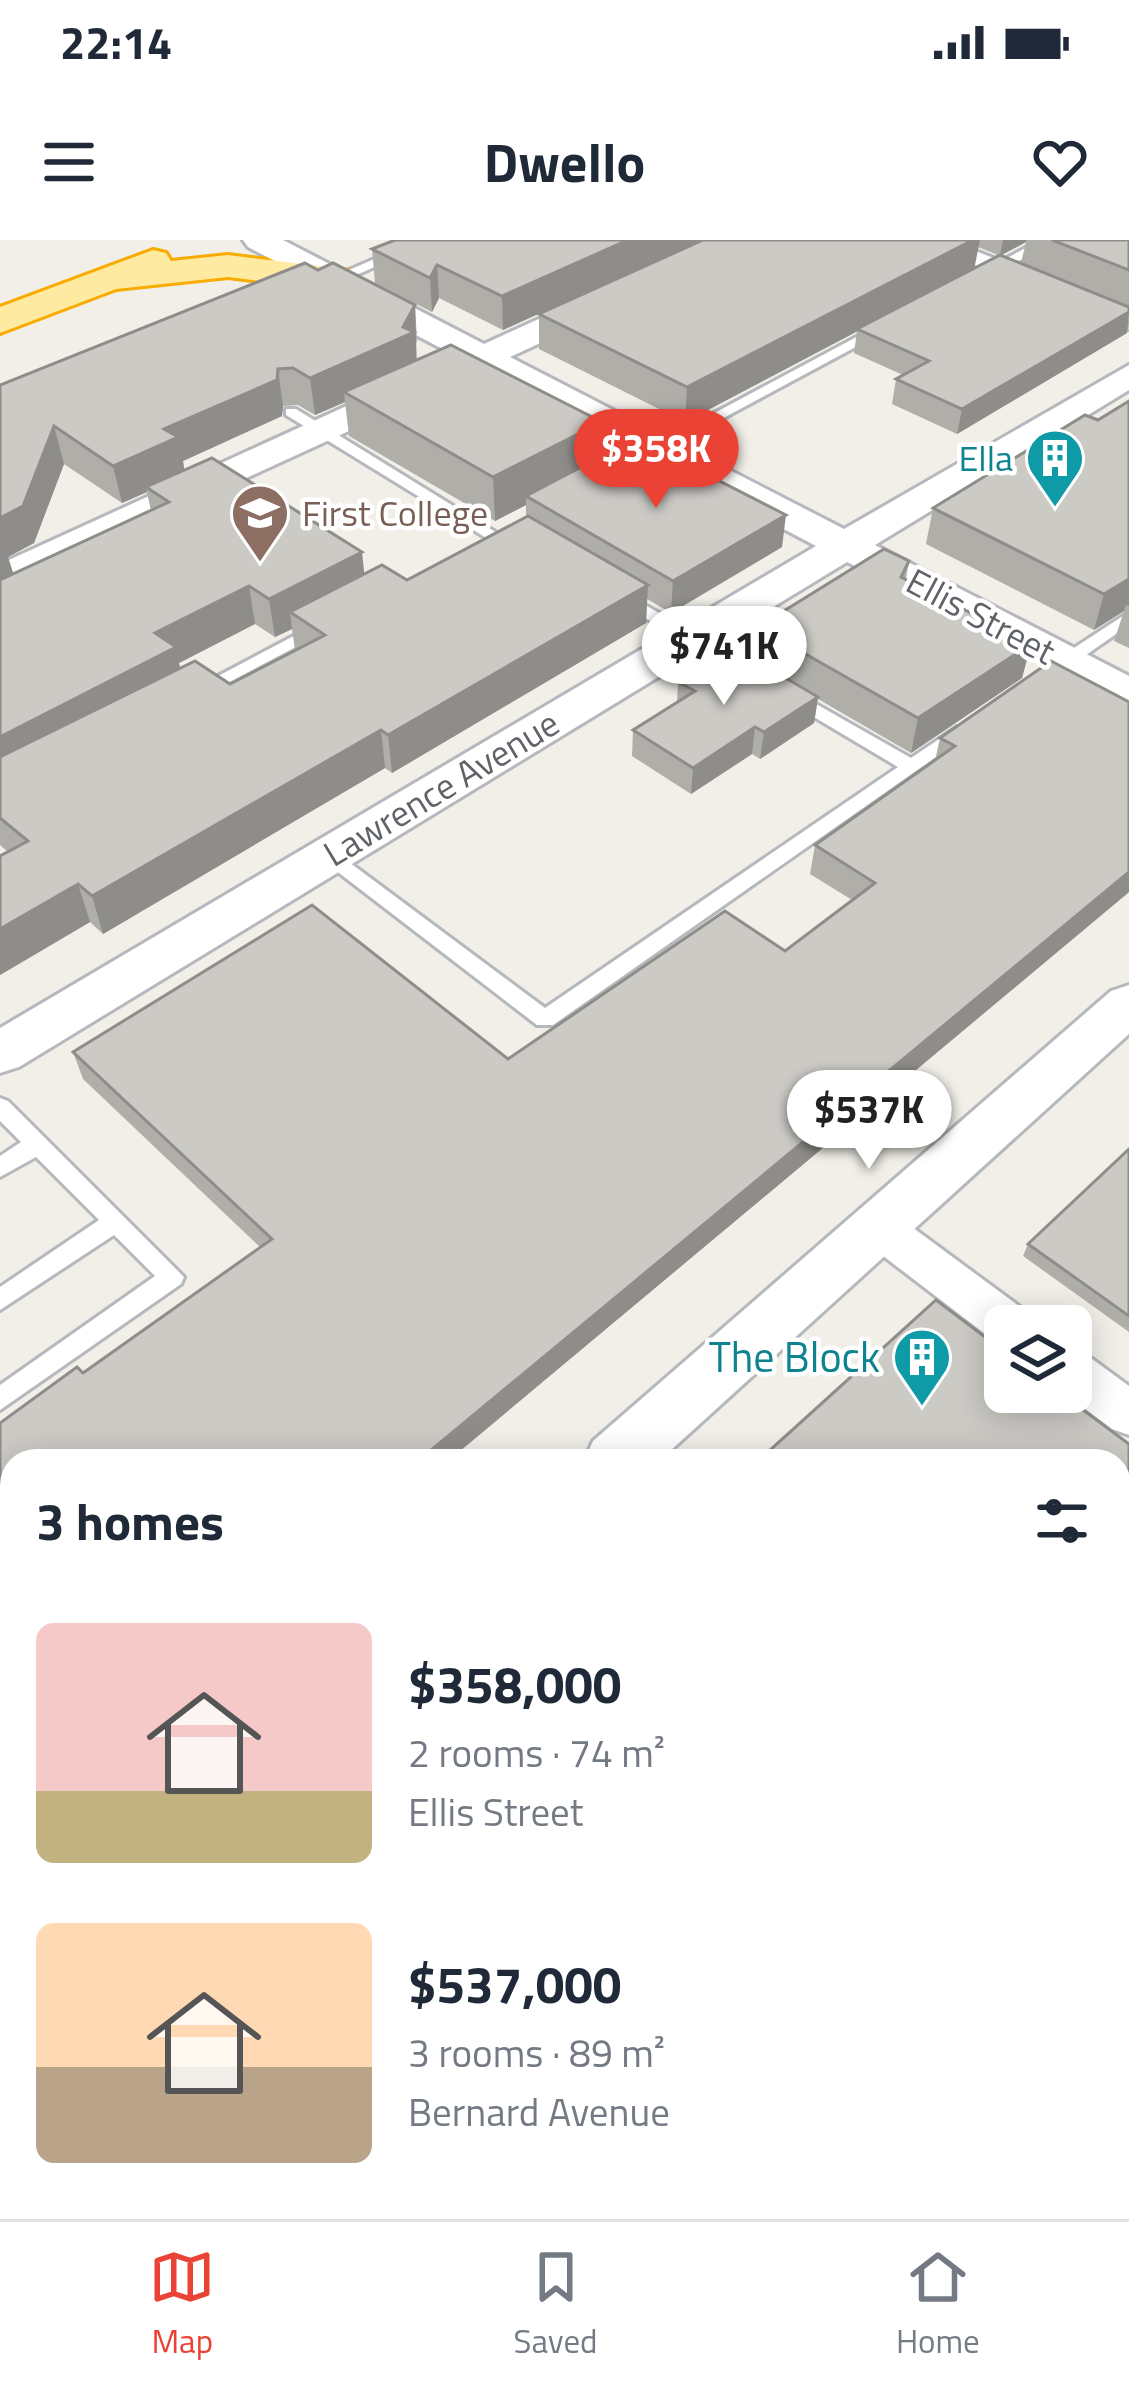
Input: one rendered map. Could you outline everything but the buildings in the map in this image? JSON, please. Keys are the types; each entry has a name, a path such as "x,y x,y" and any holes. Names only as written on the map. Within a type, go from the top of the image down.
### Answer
{"highway":[{"path":"0,287 126,240"},
{"path":"0,321 207,240"},
{"path":"111,278 228,266 322,285"}],"street":[{"name":"Ellis Street","path":"259,240 322,285 484,356 845,545 1054,668 1129,693"},
{"path":"0,579 304,422 484,356 737,240"},
{"path":"926,240 1129,321"},
{"name":"Lawrence Avenue","path":"0,1053 1129,375"},
{"path":"628,1449 1129,1004"},
{"path":"877,1226 984,1306"},
{"path":"1092,1387 1129,1414"}],"lane":[{"path":"322,285 429,240"},
{"path":"959,288 1050,240"},
{"path":"618,470 901,319"},
{"path":"304,422 500,532 473,546"},
{"path":"600,584 912,766"},
{"path":"1054,668 1129,616"},
{"path":"185,698 329,622"},
{"path":"328,856 545,1019 631,955 987,715"},
{"path":"0,1107 172,1277 0,1399"},
{"path":"0,1168 37,1144"},
{"path":"0,1300 116,1221"}],"place":[{"name":"Ella","path":"1055,509"},
{"name":"First College","path":"260,564"},
{"name":"The Block","path":"922,1408"}]}
